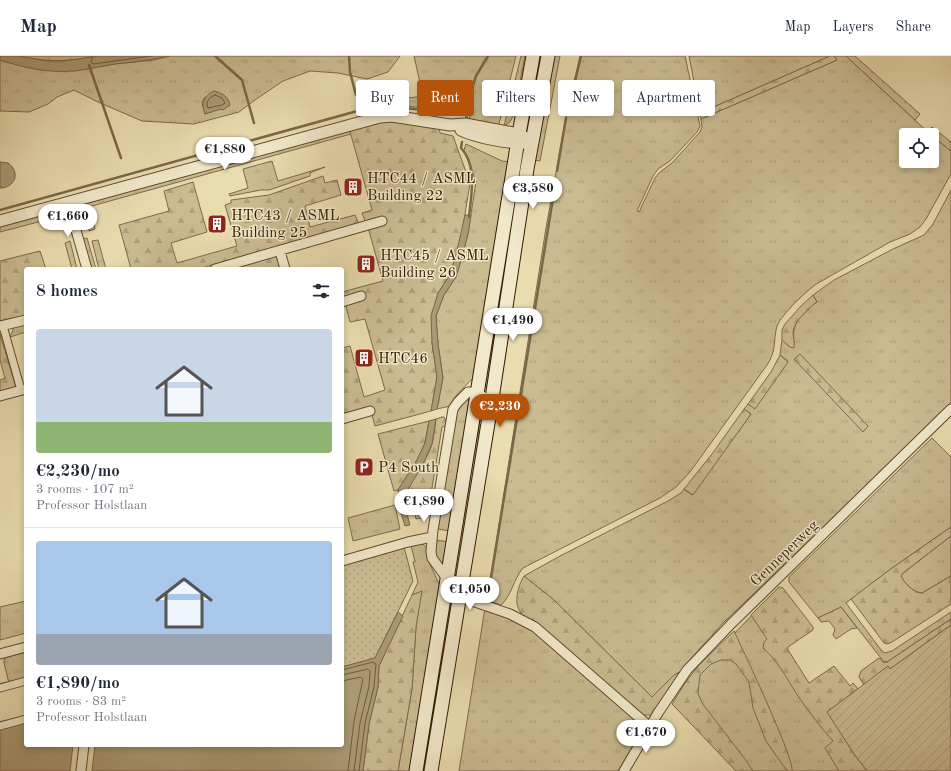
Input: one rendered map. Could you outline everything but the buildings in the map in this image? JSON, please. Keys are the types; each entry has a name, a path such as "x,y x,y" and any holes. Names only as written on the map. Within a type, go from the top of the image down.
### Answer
{"main road":[{"path":"416,771 532,56"},
{"path":"432,771 532,142 548,56"}],"street":[{"path":"0,221 380,117 392,116 450,125 465,124 532,142"},
{"path":"68,202 86,267"},
{"path":"222,267 382,221"},
{"path":"280,251 285,267"},
{"path":"344,301 361,296"},
{"path":"0,396 24,389 2,326 24,320"},
{"path":"462,581 448,580 432,558 432,537 454,409 458,402 468,392 478,392 491,405"},
{"name":"Genneperweg","path":"624,771 650,727 687,670 731,624 951,409"},
{"path":"344,418 370,411"},
{"path":"344,560 408,542 432,537"},
{"path":"472,601 510,614 535,627 650,727"},
{"path":"0,654 24,648"},
{"path":"0,688 24,682"},
{"path":"0,726 24,720"},
{"path":"81,771 84,747"}],"green space":[{"path":"18,56 92,56 92,57 55,61"},
{"path":"170,56 400,56 388,72 367,79 338,73 310,71 283,81 239,112 194,124 142,121 74,90 29,112 0,111 0,60 74,71 114,64 154,60","holes":["217,92 230,105 205,114 202,103 204,98"]},
{"path":"414,56 516,56 510,80 482,80 482,116 501,116 498,128 469,123 470,116 474,116 474,80 419,80"},
{"path":"521,56 525,56 520,80 515,80"},
{"path":"537,56 544,56 539,80 532,80"},
{"path":"552,56 560,56 550,108 550,80 548,80"},
{"path":"580,56 685,56 690,80 622,80 622,116 698,116 700,126 697,132 670,161 658,169 653,176 637,211 639,212 655,178 672,163 700,132 702,127 701,119 708,116 715,116 715,113 837,60 834,56 846,56 923,128 899,128 899,168 939,168 939,142 951,151 951,174 920,227 910,234 890,242 818,283 789,309 777,326 774,350 767,365 690,472 676,487 660,498 523,568 508,597 501,605 487,600 546,228 566,116 614,116 614,80 575,80"},
{"path":"689,56 830,56 715,106 715,80 694,80"},
{"path":"830,56 834,56 837,60 715,113 715,106"},
{"path":"846,56 855,56 920,114 915,120"},
{"path":"417,97 417,107 409,106 409,98"},
{"path":"506,116 513,116 510,122 504,126"},
{"path":"526,116 531,116 529,126 524,125"},
{"path":"542,116 549,116 540,161 534,160"},
{"path":"700,116 708,116 701,119"},
{"path":"375,121 392,121 439,128 440,133 453,136 470,183 462,233 456,255 450,275 438,293 432,343 437,377 431,411 375,426 370,408 344,416 344,348 350,346 364,397 385,390 365,319 350,322 344,300 344,291 383,281 369,231 362,213 372,210 349,128"},
{"path":"349,128 351,134 74,211 75,204"},
{"path":"939,133 951,142 951,151 939,142"},
{"path":"466,144 502,161 510,162 476,375 458,394 450,406 437,409 443,378 436,316 444,295 456,277 462,257 468,234 476,181 464,150"},
{"path":"272,161 278,181 325,167 310,173 310,176 269,190 261,190 230,196 229,194 248,188 243,169"},
{"path":"518,163 521,164 504,265 506,281 489,387 482,386"},
{"path":"323,176 325,183 337,180 341,195 305,206 310,227 355,215 359,224 205,267 130,267 119,225 169,211 164,191 193,182 207,232 171,243 177,263 237,246 225,205 231,203 231,200 269,195"},
{"path":"951,190 951,402 722,624 680,672 674,675 652,697 554,600 524,576 668,501 681,493 684,489 692,495 751,414 744,409 748,404 755,408 788,361 780,355 782,340 790,347 794,345 794,331 797,322 817,302 813,295 834,280 893,249 924,235 933,224"},
{"path":"62,208 69,214 0,232 0,225"},
{"path":"91,211 95,229 89,231 84,213"},
{"path":"87,238 95,267 90,267 82,239"},
{"path":"98,240 105,267 98,267 92,241"},
{"path":"70,241 76,267 71,267 65,243"},
{"path":"40,251 45,267 24,267 24,317 0,323 0,261"},
{"path":"278,255 281,267 237,267"},
{"path":"813,295 817,302 798,320 793,332 794,348 790,347 782,340 782,330 785,324"},
{"path":"24,324 24,333 10,337 14,327"},
{"path":"0,334 16,388 0,392 0,380 5,378 0,360"},
{"path":"800,354 868,426 863,432 794,359"},
{"path":"780,355 788,362 755,409 748,404 771,372"},
{"path":"470,398 450,531 438,529 456,413 463,403"},
{"path":"481,405 482,408 478,434 479,448 465,533 459,532"},
{"path":"744,409 751,414 693,495 684,489 712,454"},
{"path":"444,417 447,423 446,426 442,427 430,500 424,502 422,518 416,519 413,505 405,507 405,499 411,484 429,452 433,441 436,419"},
{"path":"429,421 425,443 417,460 398,490 394,491 378,434"},
{"path":"932,438 951,457 951,527 892,568 846,603 881,650 885,653 892,651 951,612 951,619 887,662 884,662 841,607 818,618 789,582 789,577"},
{"path":"395,505 400,529 353,541 348,518"},
{"path":"951,527 951,536 901,576 904,582 910,587 919,593 922,593 951,576 951,604 892,642 887,644 884,643 851,599 892,568"},
{"path":"951,536 951,576 922,593 919,593 907,584 901,576"},
{"path":"436,540 449,542 444,570 435,553"},
{"path":"423,544 427,549 427,558 440,586 412,771 398,771 412,689 416,627 421,592 412,595 418,582 411,546"},
{"path":"404,547 413,581 375,658 344,666 344,563"},
{"path":"524,576 554,600 652,697 674,675 680,672 652,715 642,715 543,629 523,615 517,604 517,594"},
{"path":"456,586 427,771 420,771 450,587"},
{"path":"779,587 783,588 813,627 813,630 788,647 788,650 809,683 834,666 850,686 853,683 858,689 828,712 854,754 867,771 839,771 825,748 833,741 795,692 779,666 763,648 764,642 767,639 751,615"},
{"path":"422,591 416,627 412,689 398,771 363,771 369,724 378,687 379,666 412,595"},
{"path":"24,601 24,634 0,640 0,607"},
{"path":"841,607 857,628 851,629 836,639 833,635 835,629 829,621 821,622 818,618"},
{"path":"485,608 528,627 568,659 638,723 641,729 640,734 618,771 459,771"},
{"path":"754,613 860,771 749,771 686,684"},
{"path":"951,619 951,625 890,669 888,667 864,685 859,677 861,671 879,658 884,662 887,662"},
{"path":"951,625 951,771 867,771 854,754 827,712 888,666 890,669"},
{"path":"734,631 777,727 791,763 792,771 787,771 766,741 753,708 749,682 736,664 730,660 721,660 711,664 700,675 698,693 702,703 753,771 736,771 672,704 685,683 699,665"},
{"path":"24,653 24,679 9,683 4,663 4,659"}],"water":[{"path":"0,56 18,56 48,61 64,61 99,56 170,56 84,70 45,71 0,60"},
{"path":"214,91 224,95 228,99 230,105 223,110 221,109 205,114 203,106 204,100 207,95"},
{"path":"0,162 8,163 12,167 15,175 13,182 0,188"},
{"path":"465,215 471,215 462,257 456,277 444,295 436,316 443,378 437,409 431,411 437,377 432,343 431,316 438,293 450,275"},
{"path":"436,419 432,444 423,464 406,493 405,507 410,525 405,526 400,510 398,490 417,460 425,443 429,421"},
{"path":"398,612 403,616 379,666 378,687 369,724 363,771 92,771 95,747 344,747 344,666 375,658"},
{"path":"24,722 24,747 73,747 70,771 0,771 0,728"}],"waterway":[{"path":"215,56 242,80 254,123"},
{"path":"349,56 350,72 356,95"},
{"path":"474,82 476,76 488,56"},
{"path":"575,80 581,56"},
{"path":"89,65 121,158"},
{"path":"0,210 379,105 417,109"},
{"path":"466,121 467,116"},
{"path":"557,171 566,118"},
{"path":"462,142 461,148 470,163 472,172 469,217"},
{"path":"488,596 556,180"}],"place":[{"name":"HTC44 / ASML Building 22","path":"353,187"},
{"name":"HTC43 / ASML Building 25","path":"217,224"},
{"name":"HTC45 / ASML Building 26","path":"366,264"},
{"name":"HTC46","path":"364,358"},
{"name":"P4 South","path":"364,467"}]}
